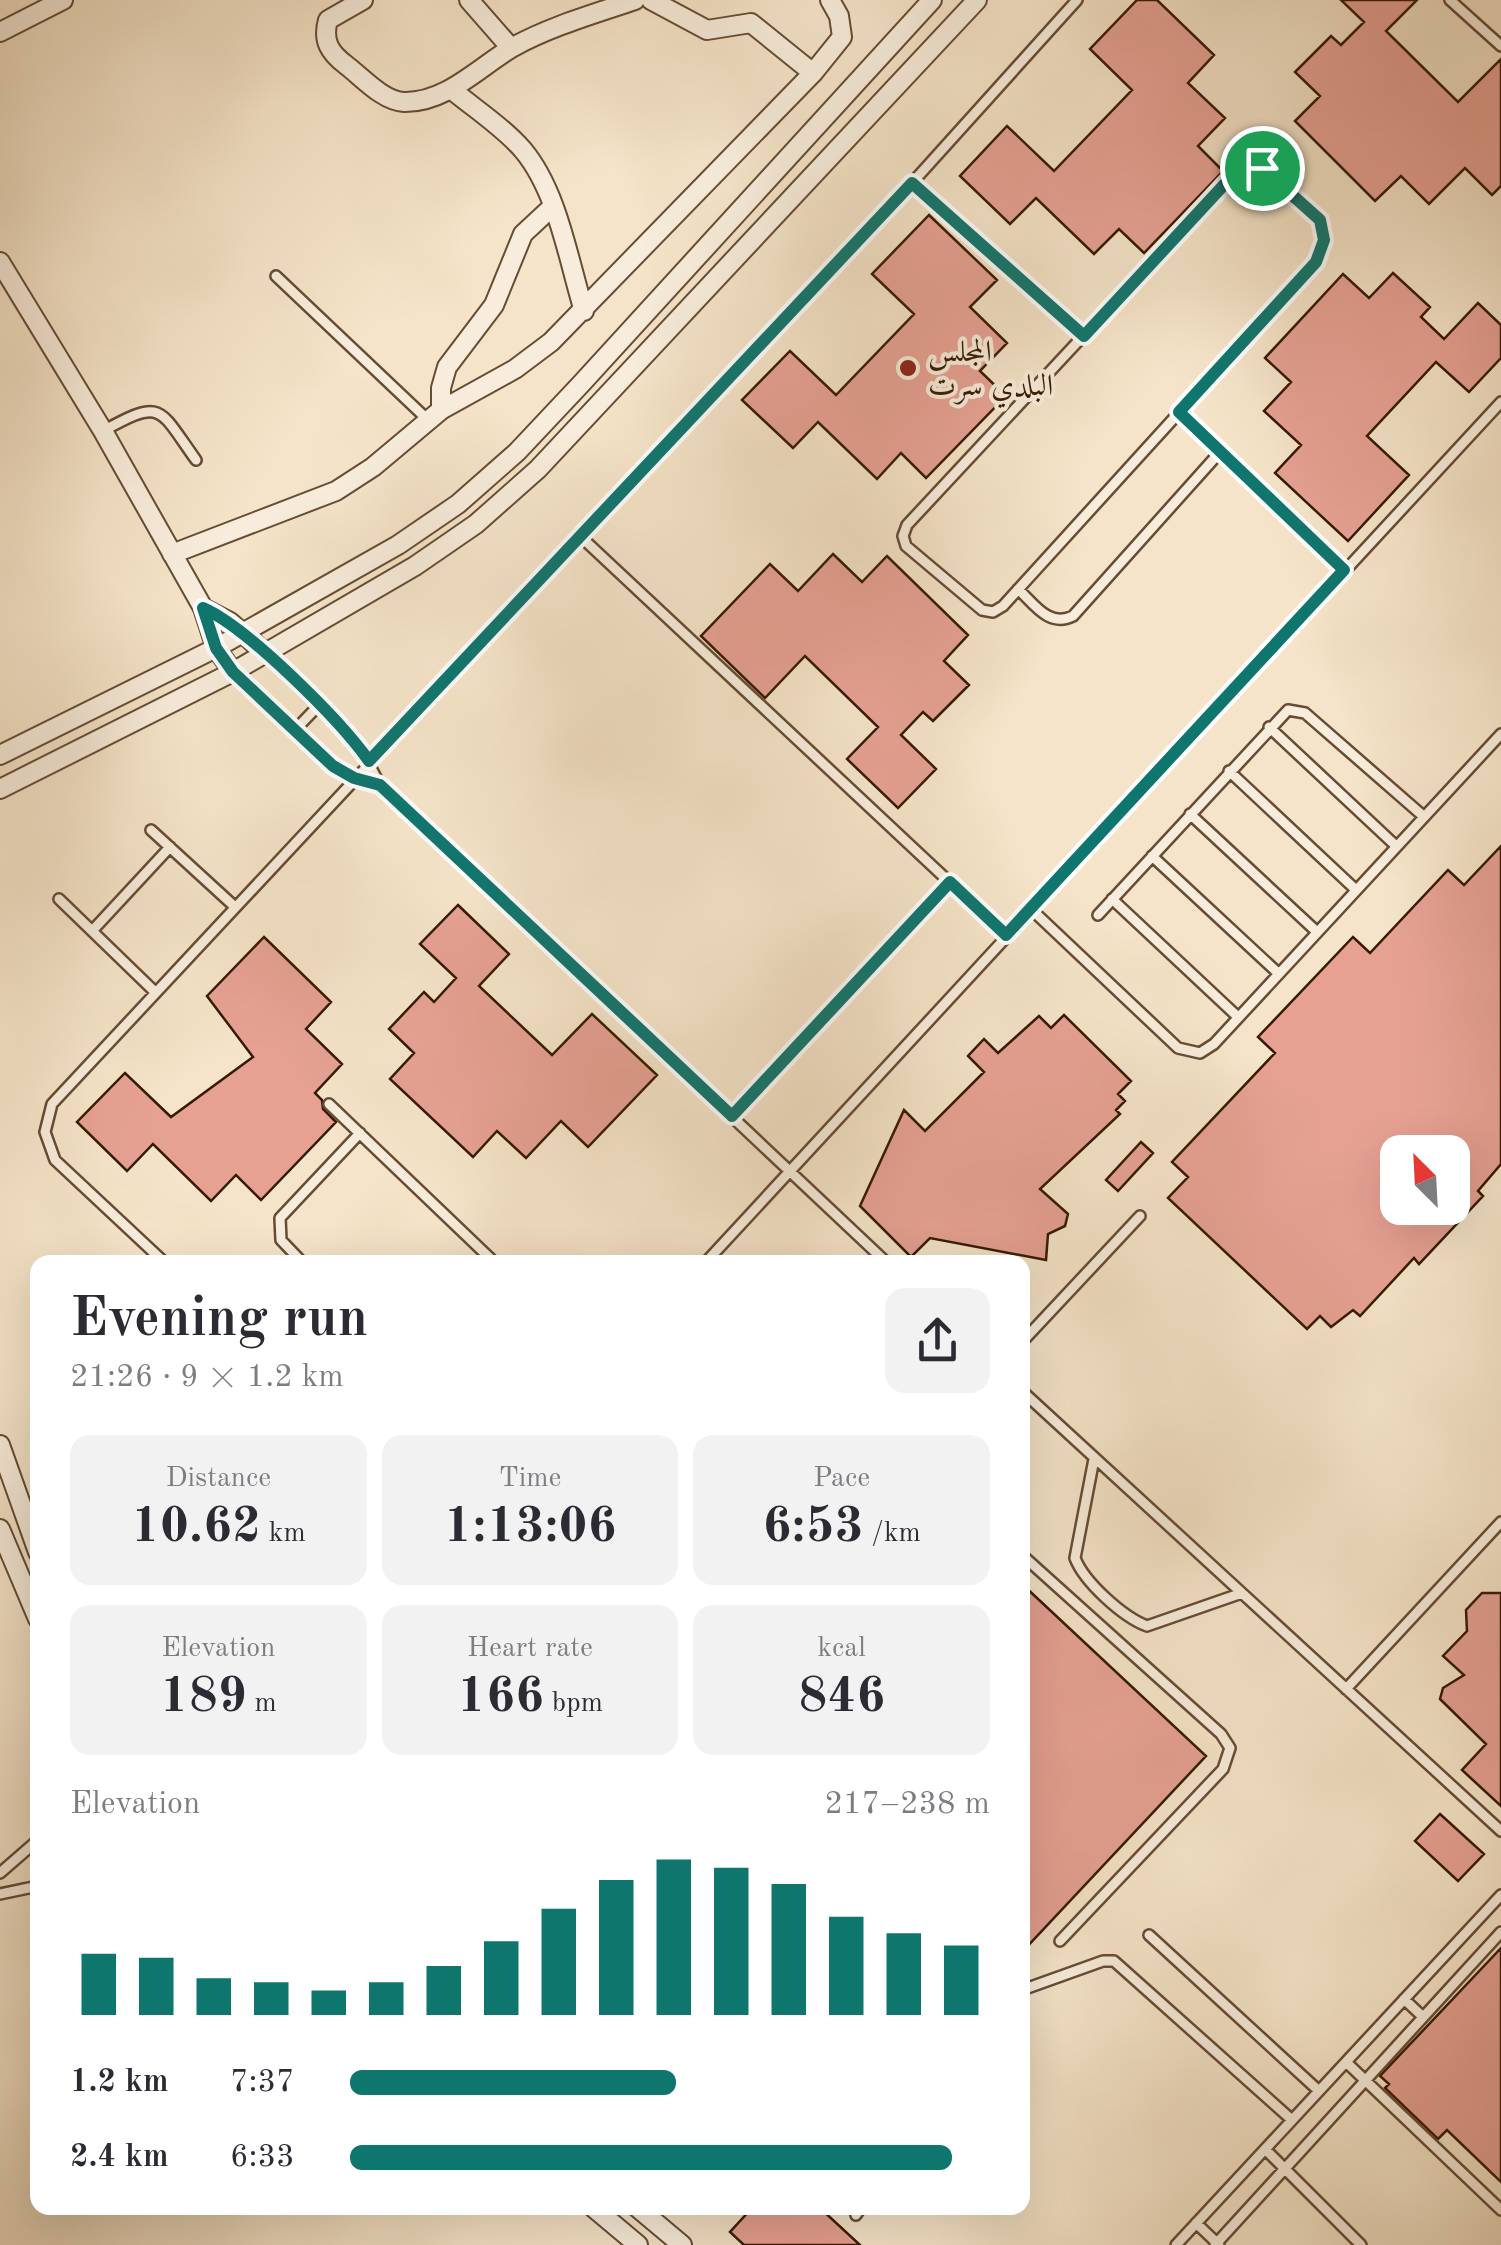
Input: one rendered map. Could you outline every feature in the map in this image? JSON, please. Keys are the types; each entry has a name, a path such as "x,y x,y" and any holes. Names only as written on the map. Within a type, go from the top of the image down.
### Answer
{"street":[{"path":"0,32 62,0"},
{"path":"363,0 328,20 324,33 334,56 389,99 416,101 450,89 511,48 563,24 635,0"},
{"path":"469,0 511,48"},
{"path":"651,0 707,30 751,23 813,73"},
{"path":"172,554 336,491 373,467 435,415 534,356 584,311 813,73 842,37 839,16 830,0"},
{"path":"0,756 244,633 398,545 458,504 517,452 932,0"},
{"path":"0,789 233,672 416,566 476,524 538,470 977,0"},
{"path":"450,89 524,151 543,182 584,311"},
{"path":"435,415 447,367 494,304 522,234 552,207"},
{"path":"0,262 103,432 203,608 216,648 233,672"},
{"path":"203,608 244,633 265,653"},
{"path":"0,1445 30,1529"},
{"path":"0,1529 30,1600"},
{"path":"602,2215 638,2245"},
{"path":"646,2215 682,2245"}],"lane":[{"path":"157,1255 55,1160 45,1132 52,1104 912,183 1077,0"},
{"path":"1450,0 1501,46"},
{"path":"1248,167 1262,168 1320,220 1324,240 1316,262 1179,412 993,612 982,610 906,546 903,536 907,525 1234,174 1248,167"},
{"path":"912,183 1084,336"},
{"path":"276,276 435,415"},
{"path":"713,1255 1501,402"},
{"path":"103,432 139,411 155,410 164,416 196,460"},
{"path":"1179,412 1344,570"},
{"path":"1018,589 1050,619 1062,621 1073,616 1220,452"},
{"path":"580,536 1006,935"},
{"path":"265,653 369,761 380,785 879,1255"},
{"path":"233,672 333,766 354,778 380,785"},
{"path":"295,730 318,706"},
{"path":"1098,915 1288,710 1305,712 1422,816"},
{"path":"1269,727 1395,845"},
{"path":"1030,909 1183,1051 1194,1053 1210,1048 1501,734"},
{"path":"1229,771 1356,889"},
{"path":"1190,814 1316,932"},
{"path":"151,830 234,906"},
{"path":"92,931 170,847"},
{"path":"1152,856 1278,974"},
{"path":"732,1116 950,882"},
{"path":"58,899 156,992"},
{"path":"1112,899 1238,1017"},
{"path":"330,1104 487,1255"},
{"path":"295,1255 281,1240 280,1218 360,1133"},
{"path":"1030,1333 1140,1216"},
{"path":"1030,1399 1501,1831"},
{"path":"1094,1459 1075,1558 1079,1568 1112,1601 1147,1626 1242,1593"},
{"path":"1346,1689 1501,1522"},
{"path":"1030,1562 1225,1738 1230,1754 1223,1768 1060,1941"},
{"path":"1094,1619 1112,1601"},
{"path":"0,1873 30,1847"},
{"path":"0,1894 30,1888"},
{"path":"1176,2245 1501,1895"},
{"path":"1196,2223 1217,2244 1501,1932"},
{"path":"1149,1935 1319,2091"},
{"path":"1030,1987 1114,1961 1292,2120"},
{"path":"1404,1999 1423,2017"},
{"path":"1346,2062 1501,2210"},
{"path":"1264,2149 1360,2245"}],"building":[{"path":"1137,0 1157,0 1214,55 1188,83 1225,118 1198,146 1223,171 1144,253 1119,229 1094,254 1036,198 1010,224 960,176 1007,126 1054,171 1132,90 1090,49"},
{"path":"1341,0 1417,0 1386,31 1458,102 1501,59 1501,186 1492,195 1465,168 1429,204 1401,176 1375,201 1295,121 1320,96 1295,72 1331,36 1341,45 1364,22"},
{"path":"929,215 997,280 970,307 1007,343 980,371 1006,396 926,478 901,453 877,479 818,422 793,448 742,400 790,351 836,395 914,314 872,274"},
{"path":"1393,273 1430,307 1421,317 1444,339 1478,303 1501,325 1501,358 1469,392 1436,362 1367,436 1409,475 1348,541 1275,473 1301,445 1264,411 1291,382 1265,358 1343,274 1369,298"},
{"path":"833,554 862,582 887,556 968,635 944,661 969,685 933,721 923,712 901,735 936,769 898,808 847,759 878,727 805,656 765,698 701,636 770,564 798,591"},
{"path":"1501,846 1501,1164 1478,1191 1483,1196 1470,1210 1470,1135 1380,1135 1380,1225 1456,1225 1419,1264 1414,1258 1360,1316 1353,1310 1331,1327 1320,1316 1307,1329 1168,1198 1188,1177 1172,1162 1275,1053 1258,1037 1353,937 1370,953 1448,870 1464,885"},
{"path":"458,905 509,954 479,986 552,1055 592,1014 657,1075 588,1147 561,1121 526,1158 497,1131 473,1157 390,1079 414,1053 389,1029 424,992 434,1002 456,978 420,944"},
{"path":"264,937 331,1002 306,1029 342,1064 315,1093 336,1122 261,1200 236,1175 211,1201 153,1144 127,1171 77,1122 125,1073 171,1117 253,1057 207,996"},
{"path":"1064,1015 1131,1081 1118,1094 1125,1101 1116,1110 1120,1114 1040,1189 1068,1214 1065,1226 1048,1234 1046,1260 930,1238 909,1255 860,1206 904,1110 925,1131 984,1072 968,1056 984,1039 998,1053 1039,1016 1051,1028"},
{"path":"1141,1142 1153,1153 1118,1191 1106,1180"},
{"path":"1030,1591 1206,1756 1030,1943"},
{"path":"1482,1593 1501,1593 1501,1806 1462,1770 1486,1744 1440,1699 1443,1688 1464,1675 1443,1656 1467,1631 1466,1610"},
{"path":"1440,1814 1484,1854 1458,1881 1415,1841"},
{"path":"1501,1948 1501,2182 1447,2130 1438,2139 1385,2088 1389,2084 1380,2076"},
{"path":"746,2215 828,2215 860,2245 744,2245 730,2232"}],"place":[{"name":"المجلس البلدي سرت","path":"908,368"}],"route":[{"path":"1248,167 1262,168 1320,220 1324,240 1316,262 1179,412 1344,570 1006,935 950,882 732,1116 380,785 354,778 324,758 233,672 216,648 203,608 230,622 255,643 369,761 912,183 1084,336 1234,174 1248,167"}]}
